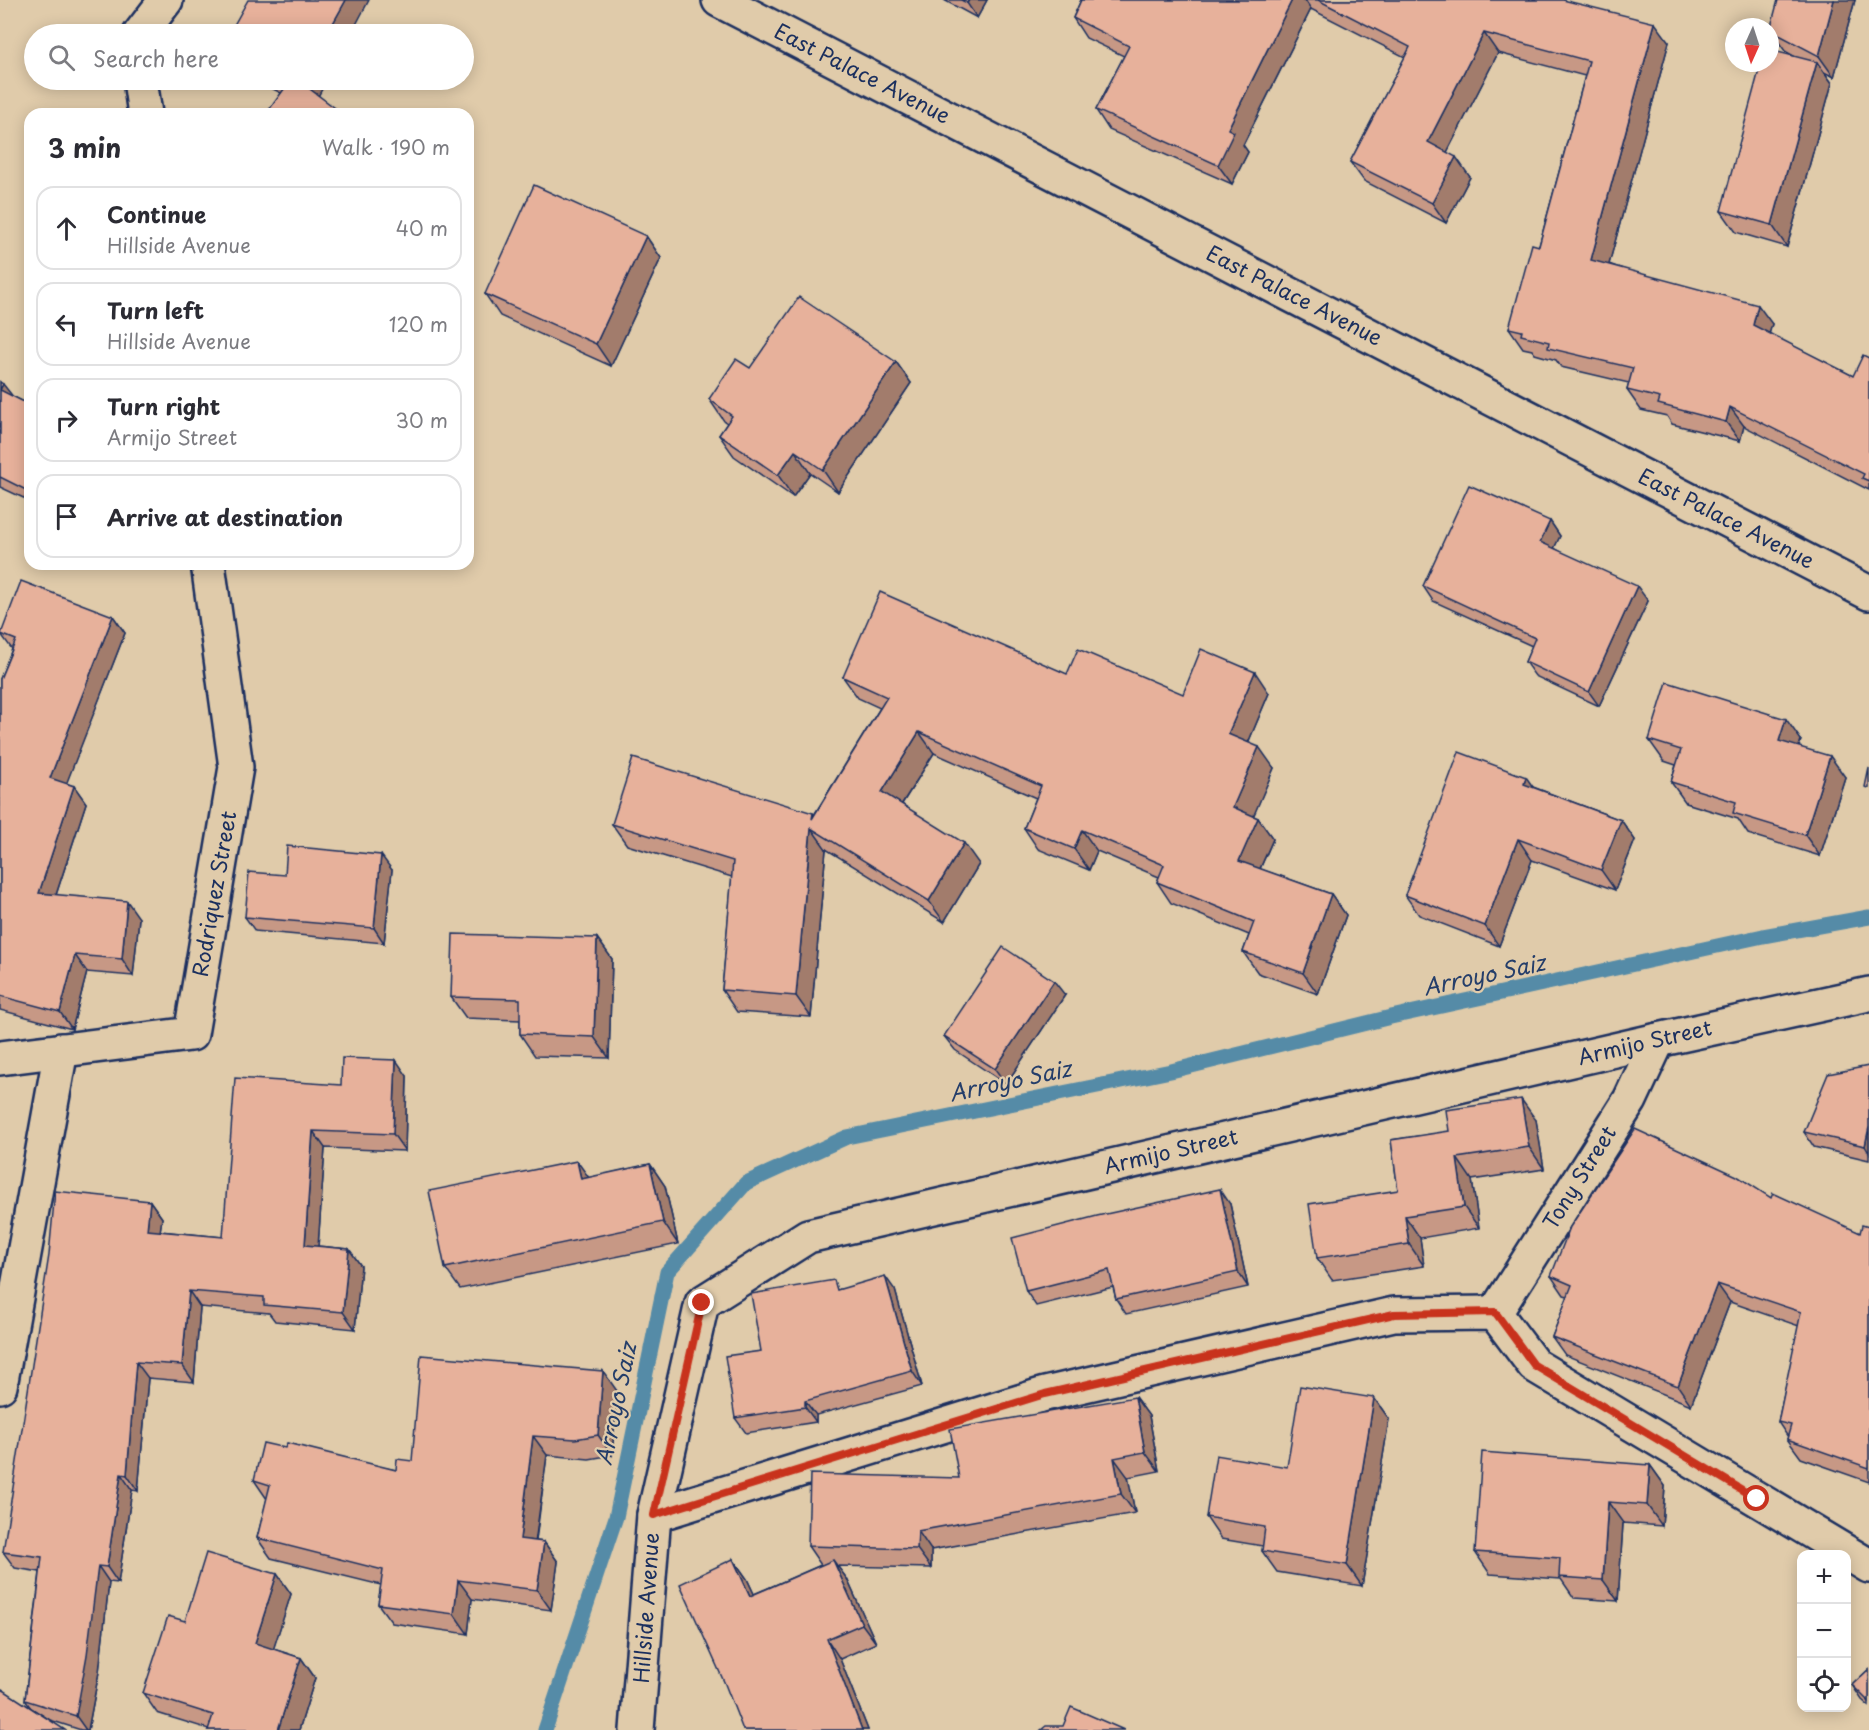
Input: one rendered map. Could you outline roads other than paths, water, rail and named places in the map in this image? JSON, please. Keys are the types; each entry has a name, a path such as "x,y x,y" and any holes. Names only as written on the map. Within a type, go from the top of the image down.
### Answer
{"street":[{"path":"148,24 166,0"},
{"name":"East Palace Avenue","path":"719,0 1869,593"},
{"path":"141,90 144,108"},
{"name":"Rodriquez Street","path":"0,1058 191,1034 236,767 209,570"},
{"name":"Armijo Street","path":"654,1515 702,1303 808,1236 1658,1040 1869,994"},
{"name":"Tony Street","path":"1495,1312 1630,1100 1658,1040"},
{"path":"0,1386 61,1050"},
{"path":"1495,1312 1534,1365 1869,1566"},
{"name":"Hillside Avenue","path":"637,1730 654,1515 1045,1394 1394,1314 1495,1312"}],"waterway":[{"name":"Arroyo Saiz","path":"545,1730 616,1517 667,1272 746,1183 847,1137 1171,1071 1391,1017 1763,936 1869,917"}]}
